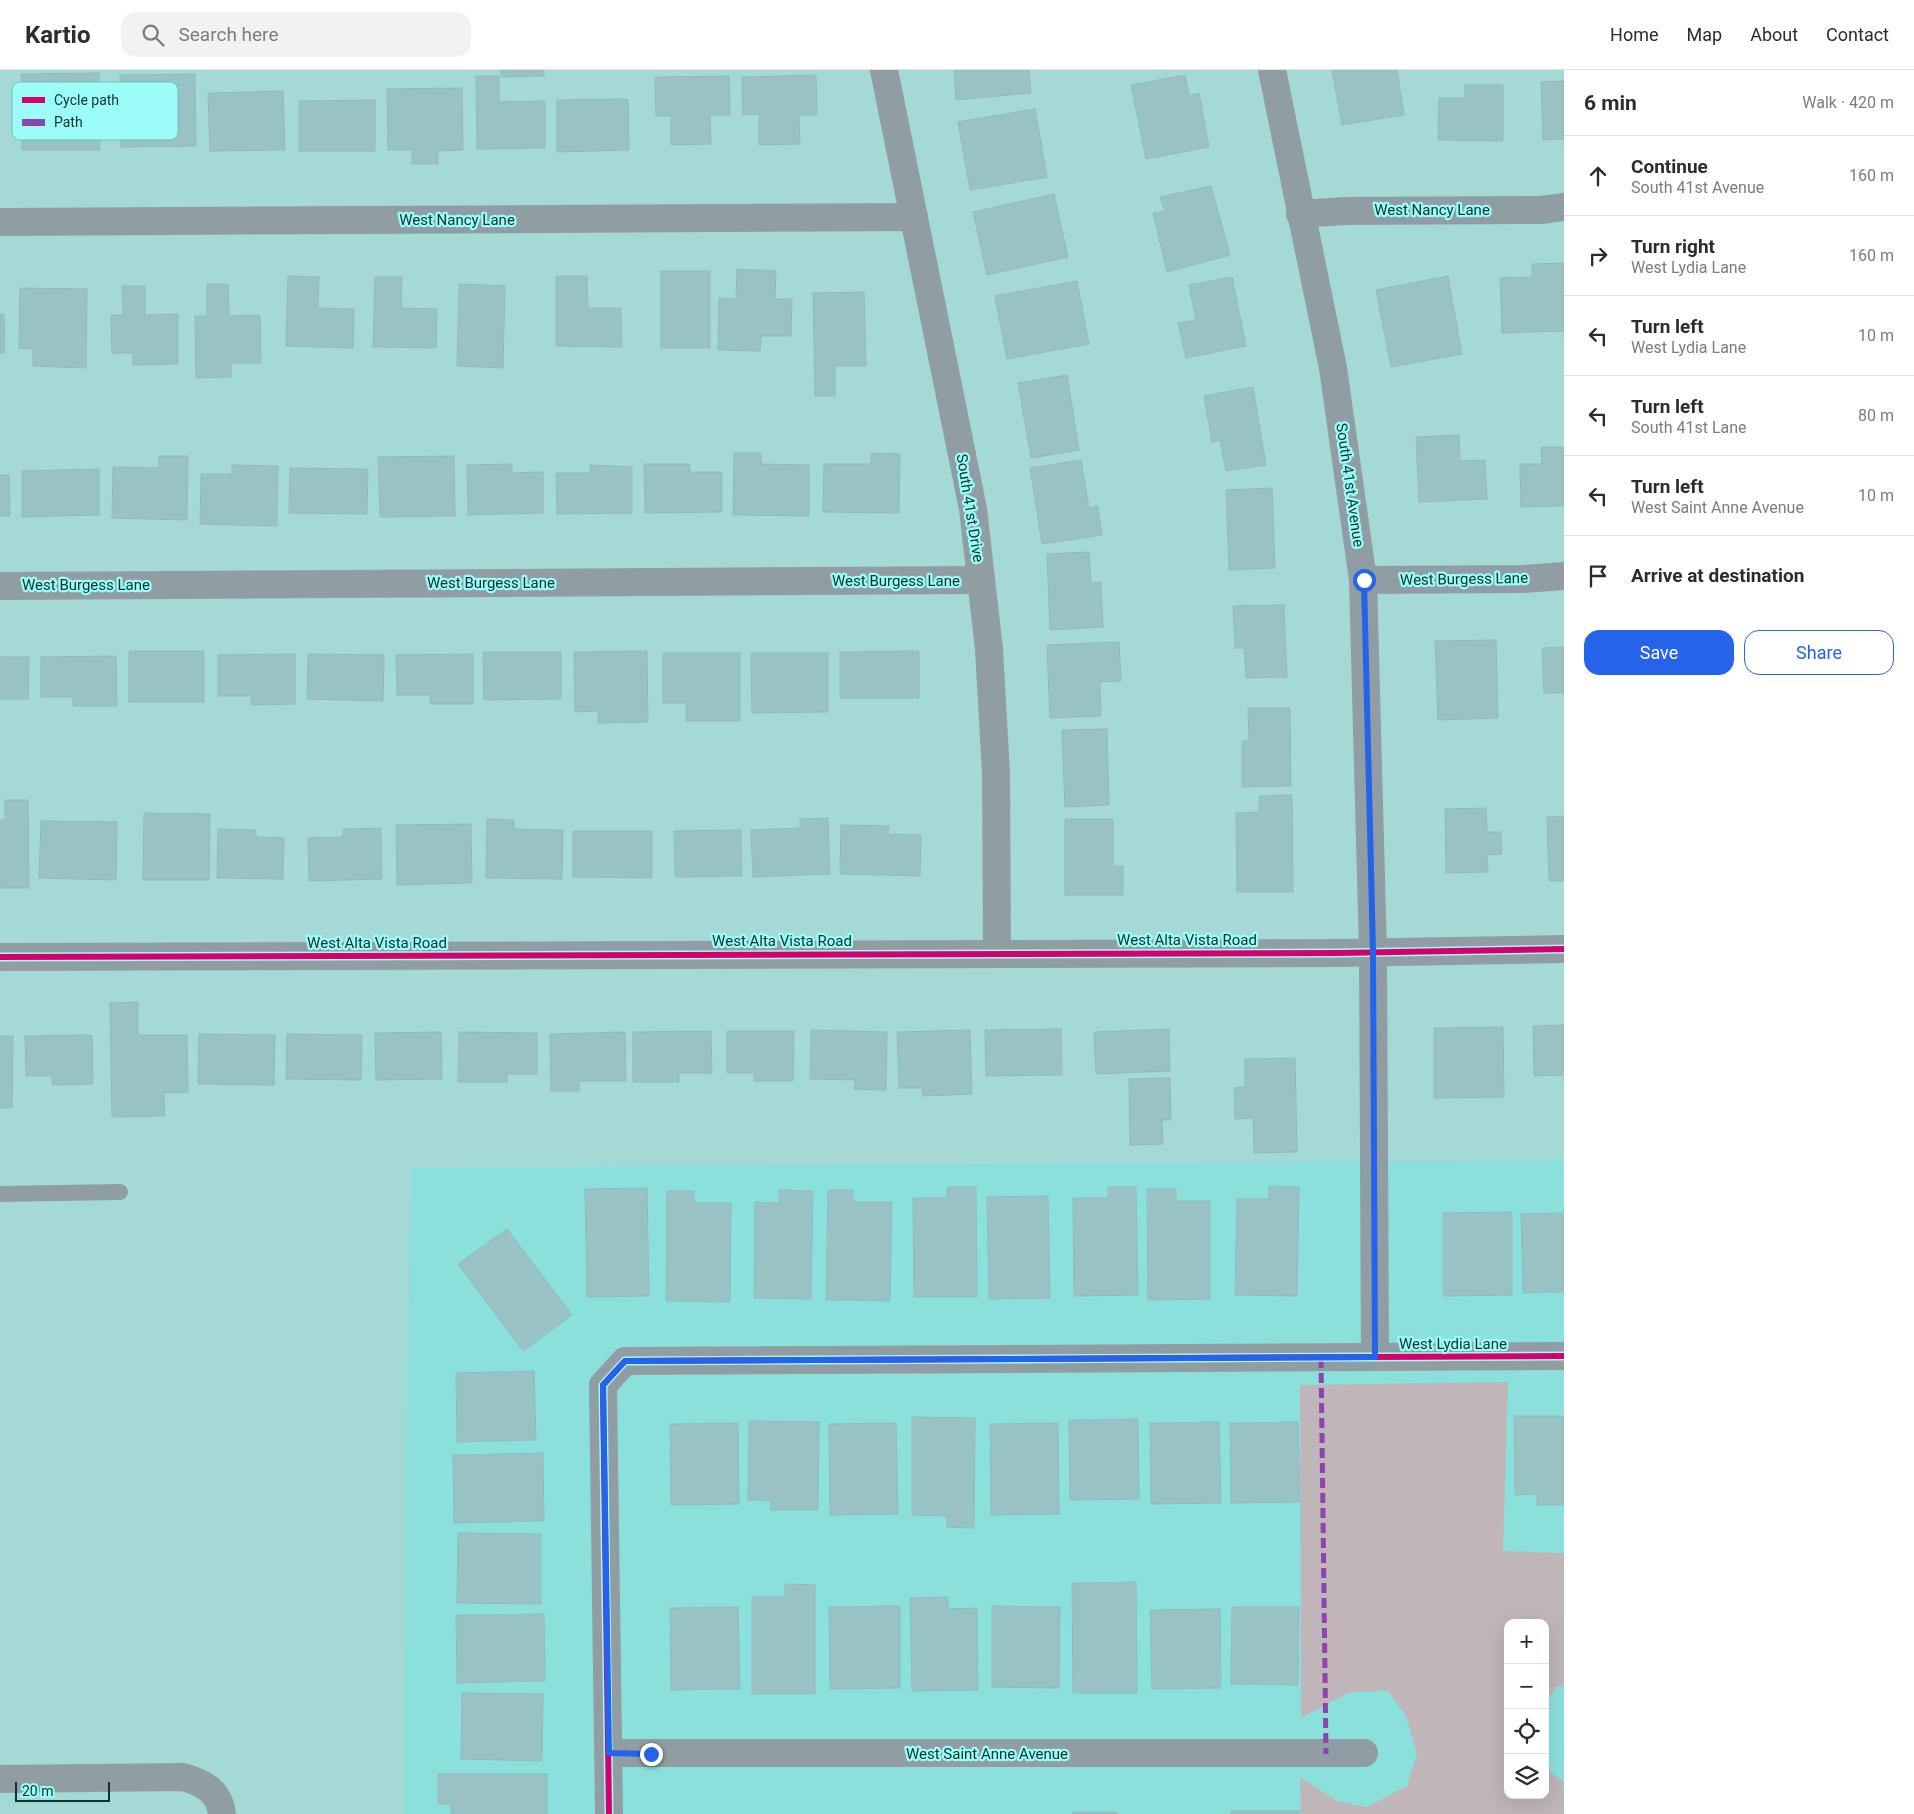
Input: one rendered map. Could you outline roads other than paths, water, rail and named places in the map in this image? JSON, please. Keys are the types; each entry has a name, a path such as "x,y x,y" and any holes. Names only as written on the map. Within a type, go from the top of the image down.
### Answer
{"street":[{"name":"South 41st Drive","path":"884,70 973,509 989,649 996,773 997,953"},
{"name":"South 41st Avenue","path":"1272,70 1333,368 1364,580 1373,952 1375,1357"},
{"name":"West Nancy Lane","path":"1300,214 1344,211 1541,210 1564,207"},
{"name":"West Nancy Lane","path":"0,222 914,218"},
{"name":"West Burgess Lane","path":"1364,580 1524,579 1564,576"},
{"name":"West Burgess Lane","path":"0,586 981,580"},
{"name":"West Alta Vista Road","path":"0,957 1373,952 1564,949"},
{"name":"West Lydia Lane","path":"609,1753 603,1385 625,1361 1564,1356"},
{"name":"West Saint Anne Avenue","path":"609,1753 1364,1753"},
{"path":"609,1753 609,1814"},
{"path":"0,1779 183,1778 198,1781 210,1789 218,1800 222,1814"}],"lane":[{"path":"0,1194 120,1192"}]}
